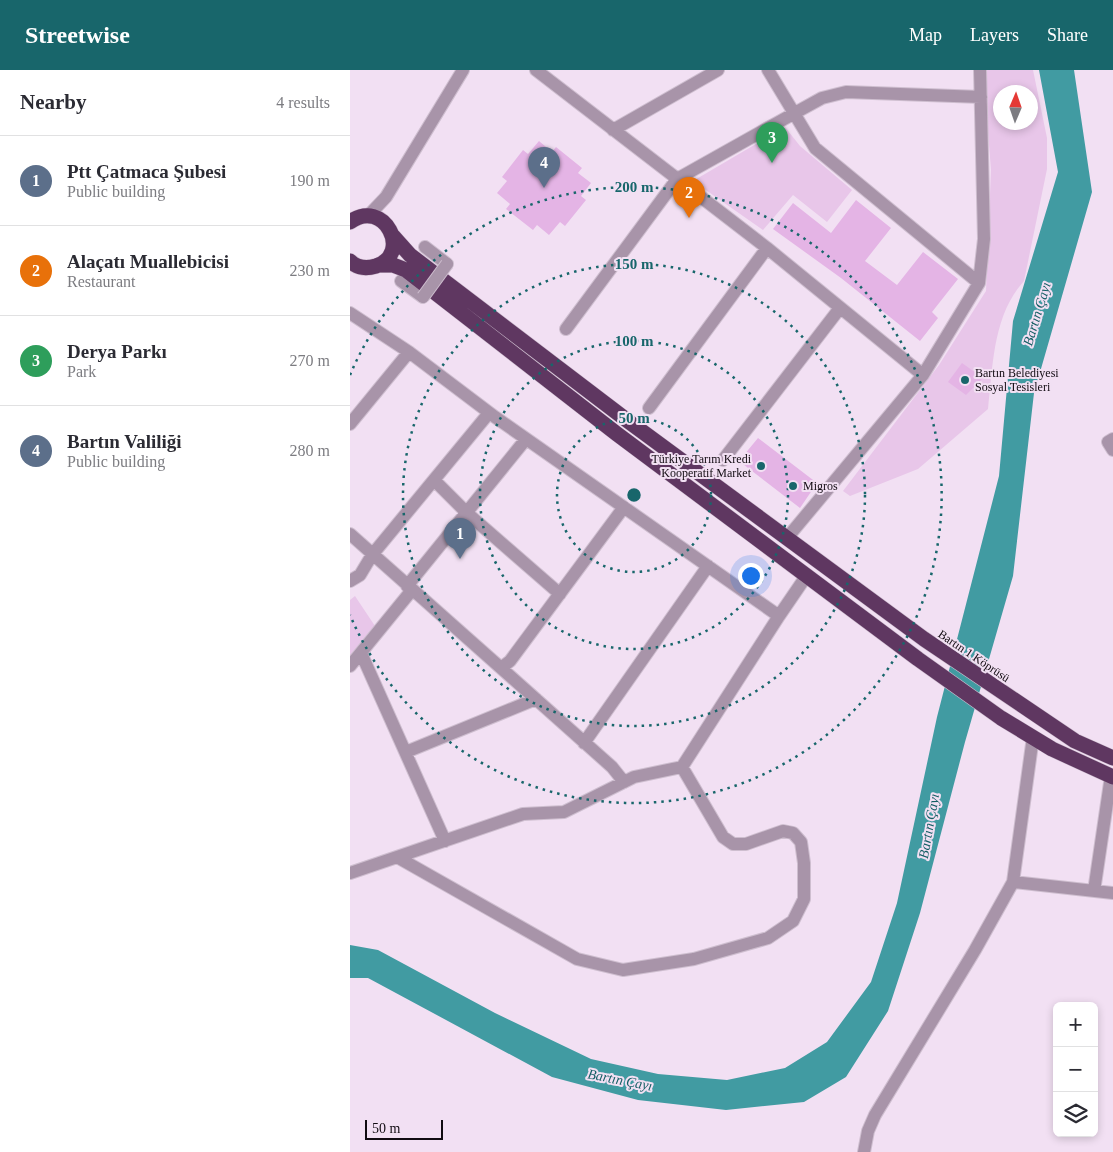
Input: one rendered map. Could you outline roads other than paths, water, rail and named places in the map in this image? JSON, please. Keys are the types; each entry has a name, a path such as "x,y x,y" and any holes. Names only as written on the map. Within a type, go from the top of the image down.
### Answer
{"highway":[{"name":"Bartın 1 Köprüsü","path":"357,218 376,217 410,255 628,421 924,639 1008,697 1076,740 1113,758"},
{"path":"379,265 391,253 391,232"},
{"path":"354,267 393,265 406,270 617,434 918,659 1001,718 1033,738 1052,749 1112,776"}],"street":[{"path":"357,218 386,197 463,70"},
{"path":"536,70 766,248 923,375"},
{"path":"614,130 718,70"},
{"path":"768,70 815,148 979,283"},
{"path":"787,538 923,375 979,283 984,239 980,70"},
{"path":"566,329 677,179 793,114 822,98 846,92 981,97"},
{"path":"386,197 385,211 391,232"},
{"path":"401,281 423,297 447,264 425,247"},
{"path":"649,408 766,248"},
{"path":"723,460 840,308"},
{"path":"350,314 408,352 489,413 779,616"},
{"path":"350,424 408,352"},
{"path":"350,581 360,575 372,555 489,413"},
{"path":"350,666 526,439"},
{"path":"1113,439 1108,442 1113,450"},
{"path":"434,480 467,513 560,594"},
{"path":"501,668 510,661 624,507"},
{"path":"350,534 536,699 624,782"},
{"path":"584,743 708,566"},
{"path":"350,873 523,814 564,812 634,777 682,766 807,575"},
{"path":"361,652 445,841"},
{"path":"406,752 536,699"},
{"path":"864,1152 868,1131 875,1115 976,950 1013,882 1033,738"},
{"path":"397,857 577,959 623,970 694,959 768,938 793,921 804,899 804,864 801,842 793,833 783,831 746,844 733,844 723,837 682,766"},
{"path":"1094,891 1112,776"},
{"path":"1013,882 1113,894"}],"water":[{"name":"Bartın Çayı","path":"1039,70 1074,70 1092,192 1034,393 1013,576 965,742 920,913 888,1011 846,1077 804,1102 726,1110 638,1100 552,1077 368,978 350,978 350,945 378,950 495,1013 591,1059 658,1074 727,1080 785,1068 827,1042 871,982 897,903 937,717 999,476 1013,321 1058,172"}],"place":[{"name":"Derya Parkı","path":"772,163"},
{"name":"Bartın Valiliği","path":"544,188"},
{"name":"Alaçatı Muallebicisi","path":"689,218"},
{"name":"Bartın Belediyesi Sosyal Tesisleri","path":"965,380"},
{"name":"Türkiye Tarım Kredi Kooperatif Market","path":"761,466"},
{"name":"Migros","path":"793,486"},
{"name":"Ptt Çatmaca Şubesi","path":"460,559"}]}
